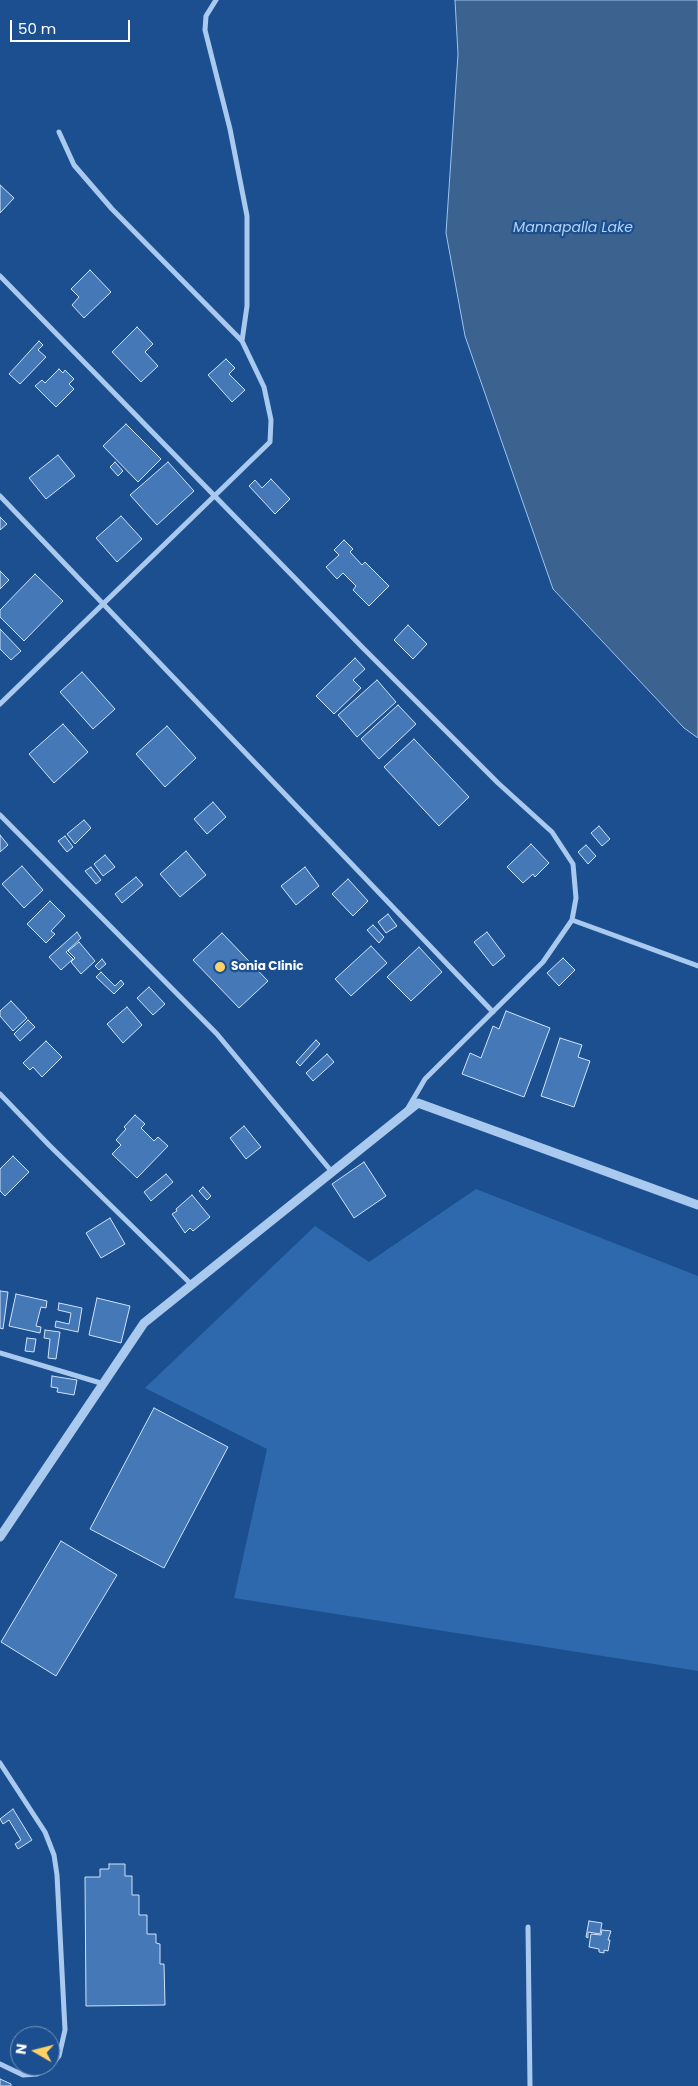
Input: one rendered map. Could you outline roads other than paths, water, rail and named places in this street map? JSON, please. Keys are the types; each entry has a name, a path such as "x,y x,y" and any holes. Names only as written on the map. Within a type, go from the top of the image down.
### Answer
{"street":[{"path":"216,0 206,16 205,30 230,129 247,216 247,306 242,341"},
{"path":"0,704 270,442 272,420 264,386 242,341 112,209 74,165 59,132"},
{"path":"0,276 362,648 498,783 552,832 573,864 576,898 572,920 542,962 425,1079 404,1114"},
{"path":"0,496 493,1012"},
{"path":"0,815 217,1034 332,1172"},
{"path":"572,920 698,966"},
{"path":"0,1094 49,1145 192,1285"},
{"path":"0,1537 144,1323 418,1103 698,1205"},
{"path":"0,1353 104,1384"},
{"path":"0,1764 46,1832 54,1855 58,1875 65,2030 58,2056 48,2069 37,2074 23,2075 0,2064"},
{"path":"528,1927 530,2086"}],"water":[{"name":"Mannapalla Lake","path":"455,0 698,0 698,738 684,728 553,589 465,336 446,233 458,54"}],"place":[{"name":"Sonia Clinic","path":"220,967"}]}
